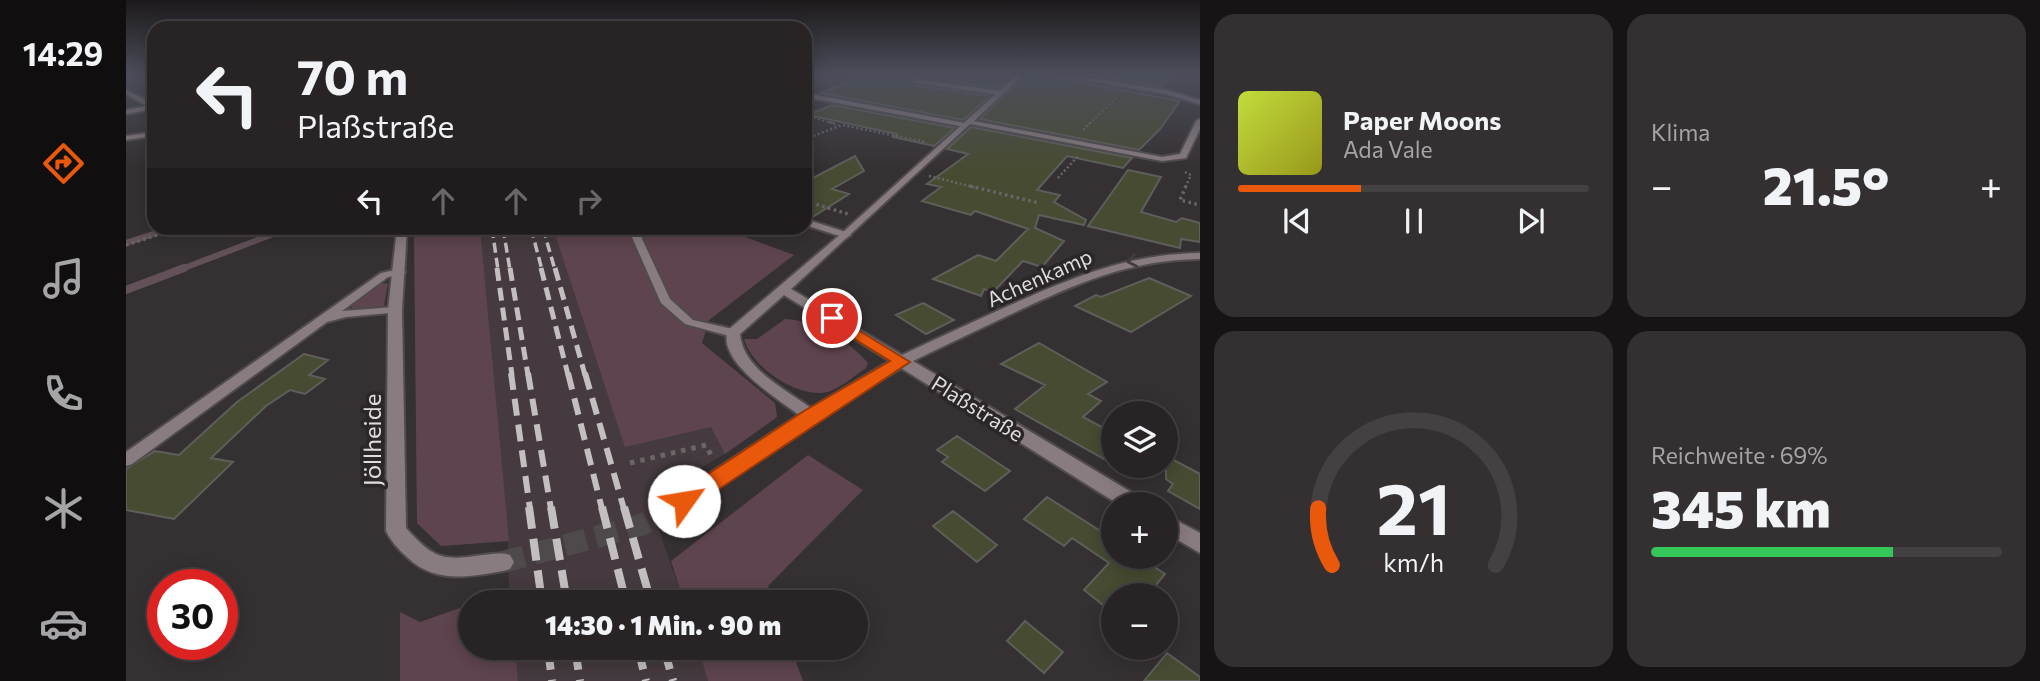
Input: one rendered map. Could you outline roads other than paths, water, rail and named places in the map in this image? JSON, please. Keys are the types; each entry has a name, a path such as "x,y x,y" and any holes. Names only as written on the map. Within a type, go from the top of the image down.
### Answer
{"street":[{"path":"811,416 741,361 731,344 733,333 785,290 986,106"},
{"path":"126,112 147,108"},
{"path":"967,123 1162,159 1183,156 1200,121"},
{"path":"126,138 147,135"},
{"name":"Jöllheide","path":"402,235 395,310 396,531 417,557 445,570 502,562"},
{"name":"Achenkamp","path":"902,362 1082,277 1127,261 1172,255 1200,256"},
{"name":"Plaßstraße","path":"785,290 1114,492"},
{"path":"665,513 811,416 902,362"},
{"path":"1178,530 1200,544"}],"lane":[{"path":"867,106 967,123"},
{"path":"812,224 846,235"},
{"path":"635,235 665,301 689,322 733,333"},
{"path":"126,460 385,275 400,272"},
{"path":"320,322 344,314 395,310"}],"waterway":[{"path":"126,243 151,235"},
{"path":"179,270 271,235"},
{"path":"126,290 184,268"}],"tunnel":[{"path":"503,562 641,525 665,513"}],"railway":[{"path":"493,235 498,270"},
{"path":"504,235 510,270"},
{"path":"533,235 542,270"},
{"path":"545,235 555,270"},
{"path":"497,268 512,375"},
{"path":"510,268 528,375"},
{"path":"541,268 568,375"},
{"path":"555,268 585,375"},
{"path":"511,373 530,509"},
{"path":"528,373 551,509"},
{"path":"568,373 602,509"},
{"path":"585,373 624,509"},
{"path":"529,507 540,590"},
{"path":"551,507 565,590"},
{"path":"602,507 623,590"},
{"path":"624,507 648,590"},
{"path":"549,660 552,681"},
{"path":"577,660 580,681"},
{"path":"641,660 646,681"},
{"path":"667,660 673,681"}]}
